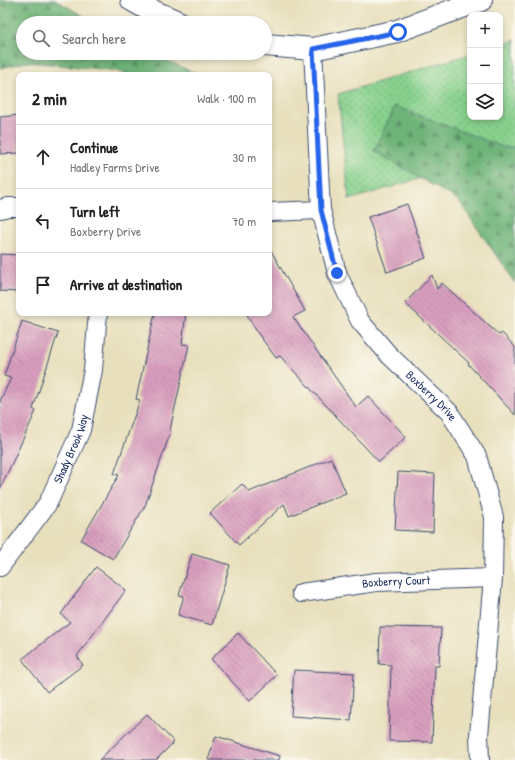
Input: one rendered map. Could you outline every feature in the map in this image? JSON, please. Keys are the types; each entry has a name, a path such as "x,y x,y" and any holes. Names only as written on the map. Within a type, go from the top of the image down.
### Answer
{"street":[{"path":"132,0 164,16"},
{"path":"272,46 313,49 398,32 481,0"},
{"name":"Boxberry Drive","path":"313,49 321,210 337,273 360,321 389,355 448,412 477,456 494,517 493,578 479,735 480,760"},
{"path":"0,209 16,207"},
{"path":"272,212 321,210"},
{"name":"Shady Brook Way","path":"0,566 48,504 81,430 93,370 98,316"},
{"name":"Boxberry Court","path":"301,593 376,582 493,578"}],"green space":[{"path":"0,0 56,0 83,16 16,16 16,60 165,60 193,72 120,72 27,62 0,68"},
{"path":"515,40 515,147 374,151 421,178 349,200 338,94 467,55 467,120 503,120 503,44"},
{"path":"395,106 506,148 515,147 515,283 458,200 374,151"}],"building":[{"path":"16,115 16,153 0,154 0,117"},
{"path":"407,204 426,258 387,272 368,217"},
{"path":"272,252 305,311 293,317 356,407 368,396 406,437 379,462 280,356 276,358 257,332 248,316 272,316"},
{"path":"0,254 16,255 16,292 0,291"},
{"path":"432,275 437,289 442,283 499,335 502,333 515,347 515,415 468,364 469,363 405,303"},
{"path":"154,316 186,316 182,344 189,345 171,431 145,506 113,559 81,540 119,475 114,474 140,400 136,399"},
{"path":"22,321 58,333 33,409 36,411 0,489 0,401 11,378 4,376"},
{"path":"331,458 346,493 289,516 284,504 239,545 210,513 242,484 249,492"},
{"path":"398,472 435,474 433,532 395,530"},
{"path":"192,554 230,565 212,625 178,615 184,596 179,595"},
{"path":"96,567 126,590 77,656 83,665 47,692 22,659 70,622 61,614"},
{"path":"380,627 441,628 439,666 435,666 432,742 389,741 391,665 379,664"},
{"path":"238,633 277,675 250,701 211,659"},
{"path":"294,670 354,673 351,720 291,716"},
{"path":"147,714 174,742 156,760 99,760"},
{"path":"216,736 280,756 279,760 208,760"}],"route":[{"path":"337,273 321,210 313,49 398,32"}]}
